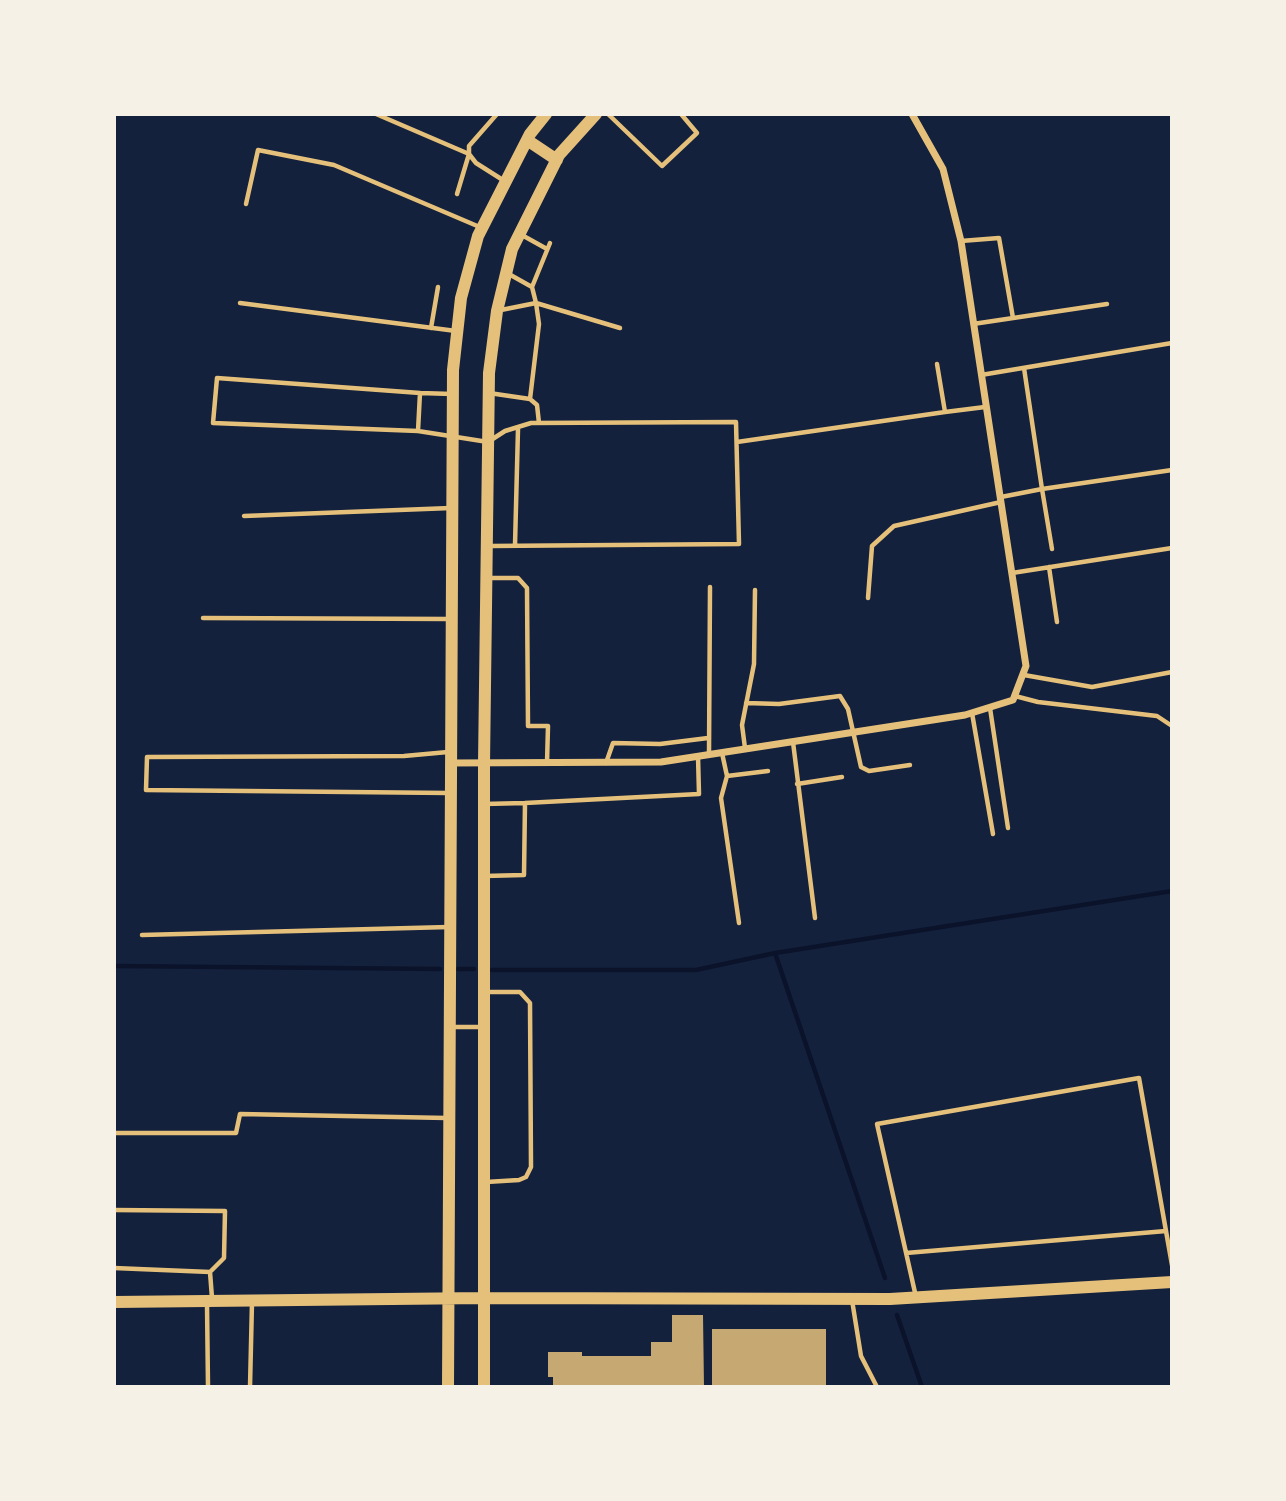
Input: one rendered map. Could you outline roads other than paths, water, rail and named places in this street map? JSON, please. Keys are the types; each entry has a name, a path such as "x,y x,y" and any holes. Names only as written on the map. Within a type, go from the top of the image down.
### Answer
{"street":[{"path":"448,1387 450,619 452,435 457,331 461,298 482,228 527,141 546,114"},
{"path":"484,1387 483,876 488,393 497,310 506,272 520,233 557,160 596,114"},
{"path":"449,758 484,764 661,762 972,713 1013,700 1026,666 961,241 943,169 912,114"},
{"path":"527,141 557,160"},
{"path":"114,1303 484,1298 916,1298 1172,1282"}],"lane":[{"path":"376,114 469,154 477,163 506,182"},
{"path":"457,194 469,146 497,114"},
{"path":"608,114 662,166 697,133 681,114"},
{"path":"246,204 258,150 334,165 482,228"},
{"path":"520,233 547,249"},
{"path":"961,241 999,238 1013,318"},
{"path":"530,399 539,324 532,287 550,243"},
{"path":"506,272 532,287"},
{"path":"431,328 438,287"},
{"path":"240,303 457,331"},
{"path":"497,310 536,303 620,328"},
{"path":"972,324 1107,304"},
{"path":"980,375 1172,343"},
{"path":"937,364 945,412"},
{"path":"1024,368 1052,549"},
{"path":"453,394 217,378 213,423 418,431 488,443 505,430 538,423 736,422 739,544 486,546"},
{"path":"418,431 420,393"},
{"path":"488,393 530,399 537,405 538,423"},
{"path":"737,442 985,407"},
{"path":"515,545 518,429"},
{"path":"869,598 872,546 894,526 1042,489 1172,470"},
{"path":"244,516 452,508"},
{"path":"1011,573 1172,548"},
{"path":"1049,567 1057,622"},
{"path":"486,578 514,577 523,581 527,588 528,726 548,726 547,763"},
{"path":"709,754 710,587"},
{"path":"746,749 742,725 754,664 755,590"},
{"path":"203,618 450,619"},
{"path":"1023,674 1091,687 1172,672"},
{"path":"746,703 779,704 840,696 848,709 861,766 869,771 910,765"},
{"path":"1014,696 1038,702 1157,716 1172,726"},
{"path":"990,707 1008,828"},
{"path":"972,713 993,834"},
{"path":"606,762 613,743 660,744 708,738"},
{"path":"793,742 815,918"},
{"path":"722,752 727,776 721,798 740,923"},
{"path":"484,804 699,794 698,756"},
{"path":"449,758 146,757 146,790 449,793"},
{"path":"727,776 768,771"},
{"path":"797,783 842,777"},
{"path":"483,876 524,875 525,803"},
{"path":"142,935 449,927"},
{"path":"483,992 520,992 530,1003 531,1153 531,1167 526,1177 519,1180 484,1182"},
{"path":"449,1027 483,1027"},
{"path":"916,1298 877,1124 1139,1077 1172,1265"},
{"path":"114,1133 236,1133 240,1114 448,1118"},
{"path":"114,1210 225,1211 224,1258 210,1272 208,1387"},
{"path":"906,1253 1166,1231"},
{"path":"114,1268 210,1272"},
{"path":"852,1299 861,1356 877,1387"},
{"path":"250,1387 253,1301"}],"waterway":[{"path":"885,1278 775,953 1172,891"},
{"path":"492,970 696,970 775,953"},
{"path":"114,966 440,969"},
{"path":"458,969 474,969"},
{"path":"897,1315 922,1387"}]}
